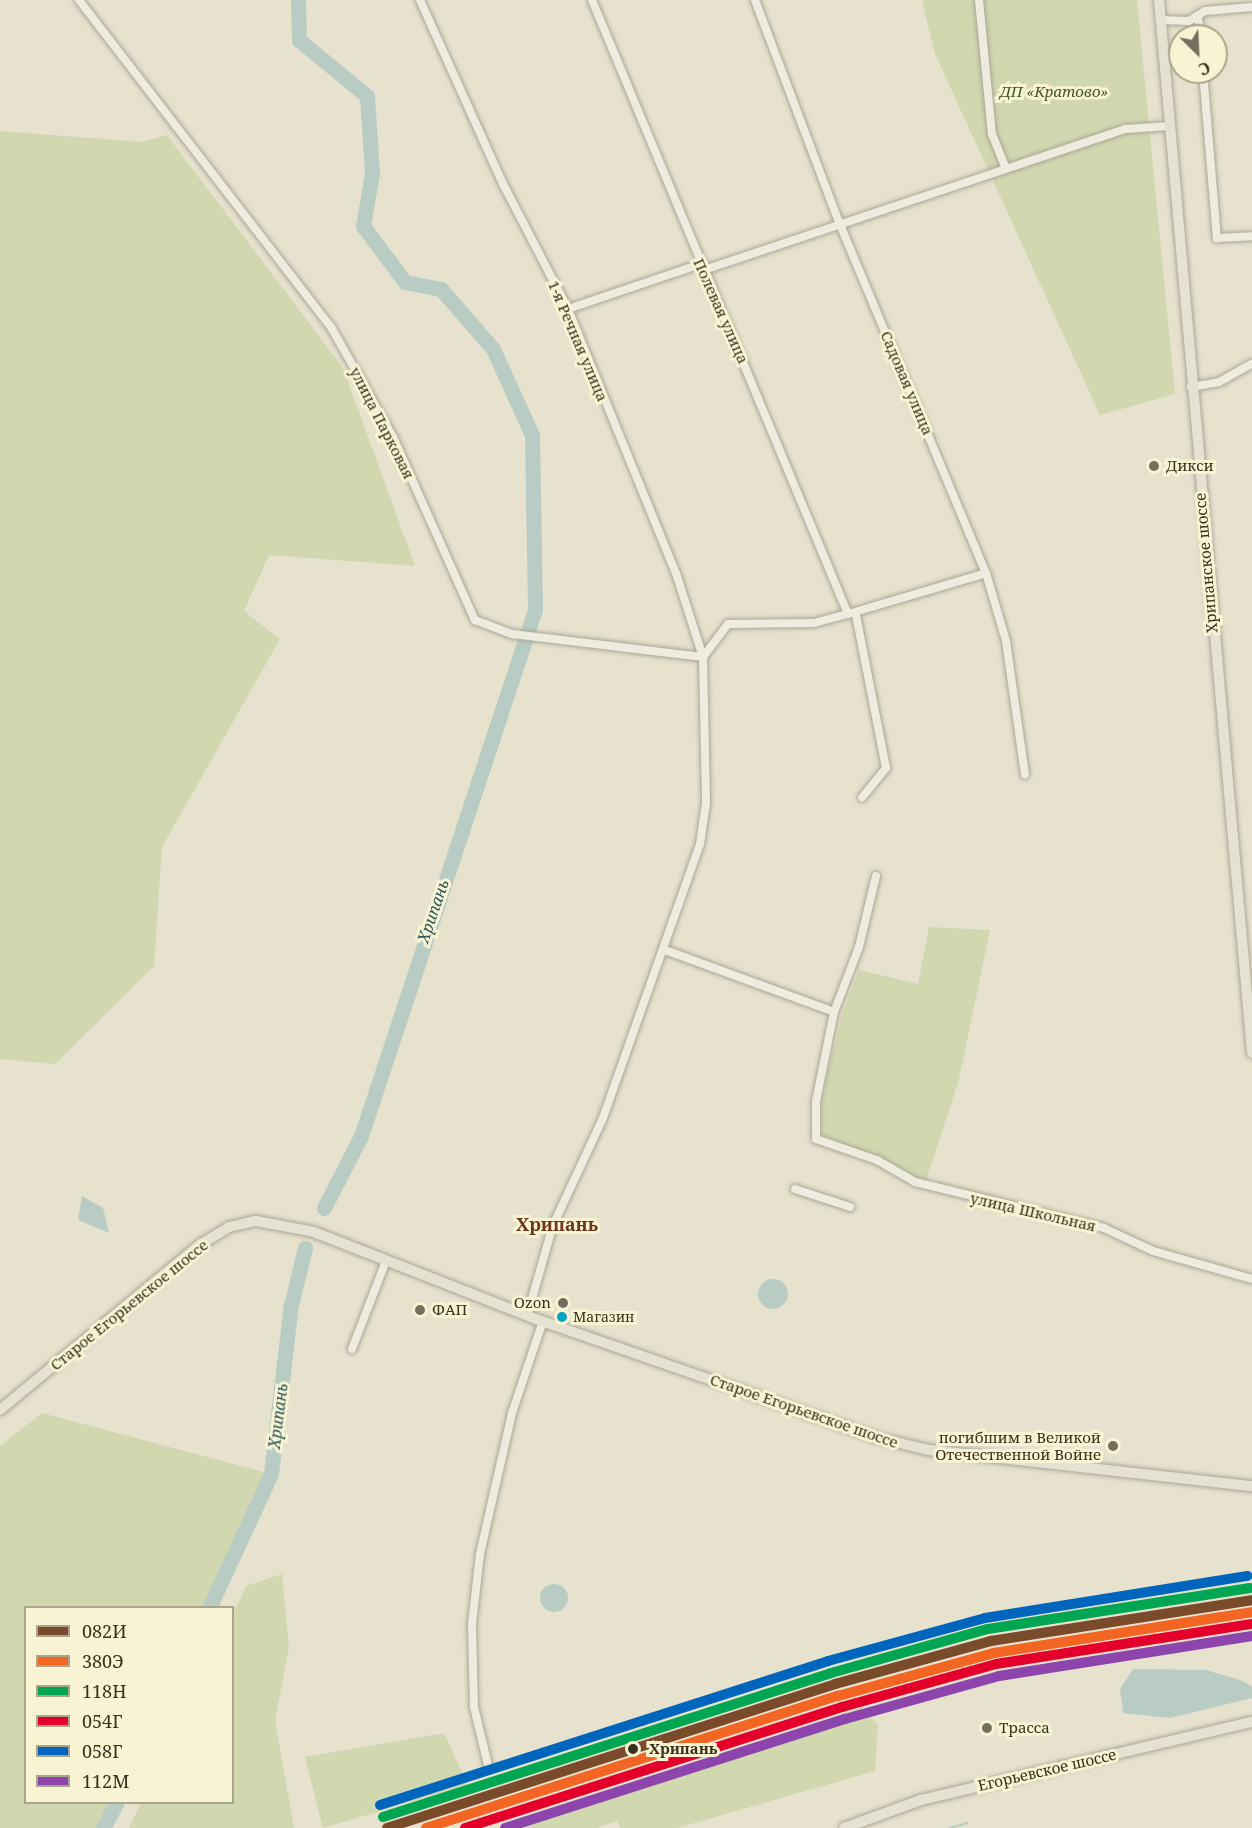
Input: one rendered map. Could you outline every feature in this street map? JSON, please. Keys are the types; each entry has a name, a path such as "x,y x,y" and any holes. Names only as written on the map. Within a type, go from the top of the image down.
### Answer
{"main road":[{"name":"Хрипанское шоссе","path":"1160,0 1191,387 1252,1053"},
{"name":"Старое Егорьевское шоссе","path":"0,1410 195,1249 229,1227 281,1222 527,1316 900,1444 1252,1486"},
{"name":"Егорьевское шоссе","path":"844,1828 921,1800 1252,1722"}],"street":[{"name":"улица Парковая","path":"80,0 320,311 393,437 476,620 512,634 703,657"},
{"name":"1-я Речная улица","path":"420,0 503,184 568,309 676,573 703,657 706,803 698,853 665,950 585,1163 553,1225 527,1316"},
{"name":"Полевая улица","path":"592,0 702,267 852,615 886,768 862,798"},
{"name":"Садовая улица","path":"755,0 839,222 986,573 1006,641 1025,775"},
{"path":"979,0 992,134 1005,167"},
{"path":"1161,20 1198,17 1205,11 1252,7"},
{"path":"1198,17 1199,24"},
{"path":"1204,84 1217,238 1252,236"},
{"path":"568,309 1126,129 1170,126"},
{"path":"1191,387 1219,382 1252,364"},
{"path":"703,657 728,624 814,623 852,615 986,573"},
{"path":"665,950 834,1012 859,947 876,876"},
{"name":"улица Школьная","path":"834,1012 816,1101 816,1139 876,1161 915,1182 1104,1228 1154,1251 1252,1279"},
{"path":"795,1189 850,1207"},
{"path":"352,1349 386,1261"},
{"path":"488,1765 474,1707 472,1624 480,1554 512,1413 543,1321"}],"green space":[{"name":"ДП «Кратово»","path":"922,0 1137,0 1175,394 1100,415 935,54"},
{"path":"0,131 142,142 167,135 343,368 415,566 269,555 244,611 280,639 162,847 154,966 55,1064 0,1059"},
{"path":"929,927 990,930 959,1079 926,1181 822,1135 822,1097 842,1015 859,970 918,984"},
{"path":"42,1413 271,1474 209,1606 24,1606 24,1804 116,1804 103,1828 0,1828 0,1446"},
{"path":"282,1574 289,1648 275,1720 294,1828 129,1828 141,1804 234,1804 234,1612 246,1586"},
{"path":"861,1707 878,1725 875,1771 677,1828 621,1828 617,1821 597,1828 510,1828 669,1771 790,1737"},
{"path":"444,1733 468,1785 323,1828 305,1757"}],"shaded area":[{"path":"82,1196 103,1208 109,1233 78,1220"},
{"path":"773,1279 783,1284 788,1294 783,1304 773,1309 763,1304 758,1294 763,1284"},
{"path":"554,1584 564,1588 568,1598 564,1608 554,1612 544,1608 540,1598 544,1588"},
{"path":"1133,1669 1206,1670 1243,1681 1252,1687 1252,1698 1170,1718 1123,1713 1120,1689"}],"waterway":[{"path":"298,0 299,40 367,96 372,173 363,226 405,282 441,289 493,349 532,435 535,610 361,1136 324,1208"},
{"name":"Хрипань","path":"210,1606 271,1474 291,1305 305,1248"},
{"name":"Хрипань","path":"103,1828 116,1804"},
{"path":"950,1828 967,1823"}],"transit line":[{"name":"058Г","path":"380,1805 828,1661 985,1618 1248,1576"},
{"name":"118Н","path":"383,1817 831,1673 988,1629 1250,1588"},
{"name":"082И","path":"387,1828 835,1684 991,1641 1252,1600"},
{"name":"380Э","path":"426,1828 838,1696 994,1653 1252,1612"},
{"name":"054Г","path":"465,1828 842,1707 996,1664 1252,1624"},
{"name":"112М","path":"505,1828 845,1719 999,1676 1252,1636"}],"place":[{"name":"Дикси","path":"1154,466"},
{"name":"Ozon","path":"563,1303"},
{"name":"ФАП","path":"420,1310"},
{"name":"Магазин","path":"562,1317"},
{"name":"погибшим в Великой Отечественной Войне","path":"1113,1446"},
{"name":"Трасса","path":"987,1728"},
{"name":"Хрипань","path":"633,1749"}],"district":[{"name":"Хрипань","path":"557,1224"}]}
